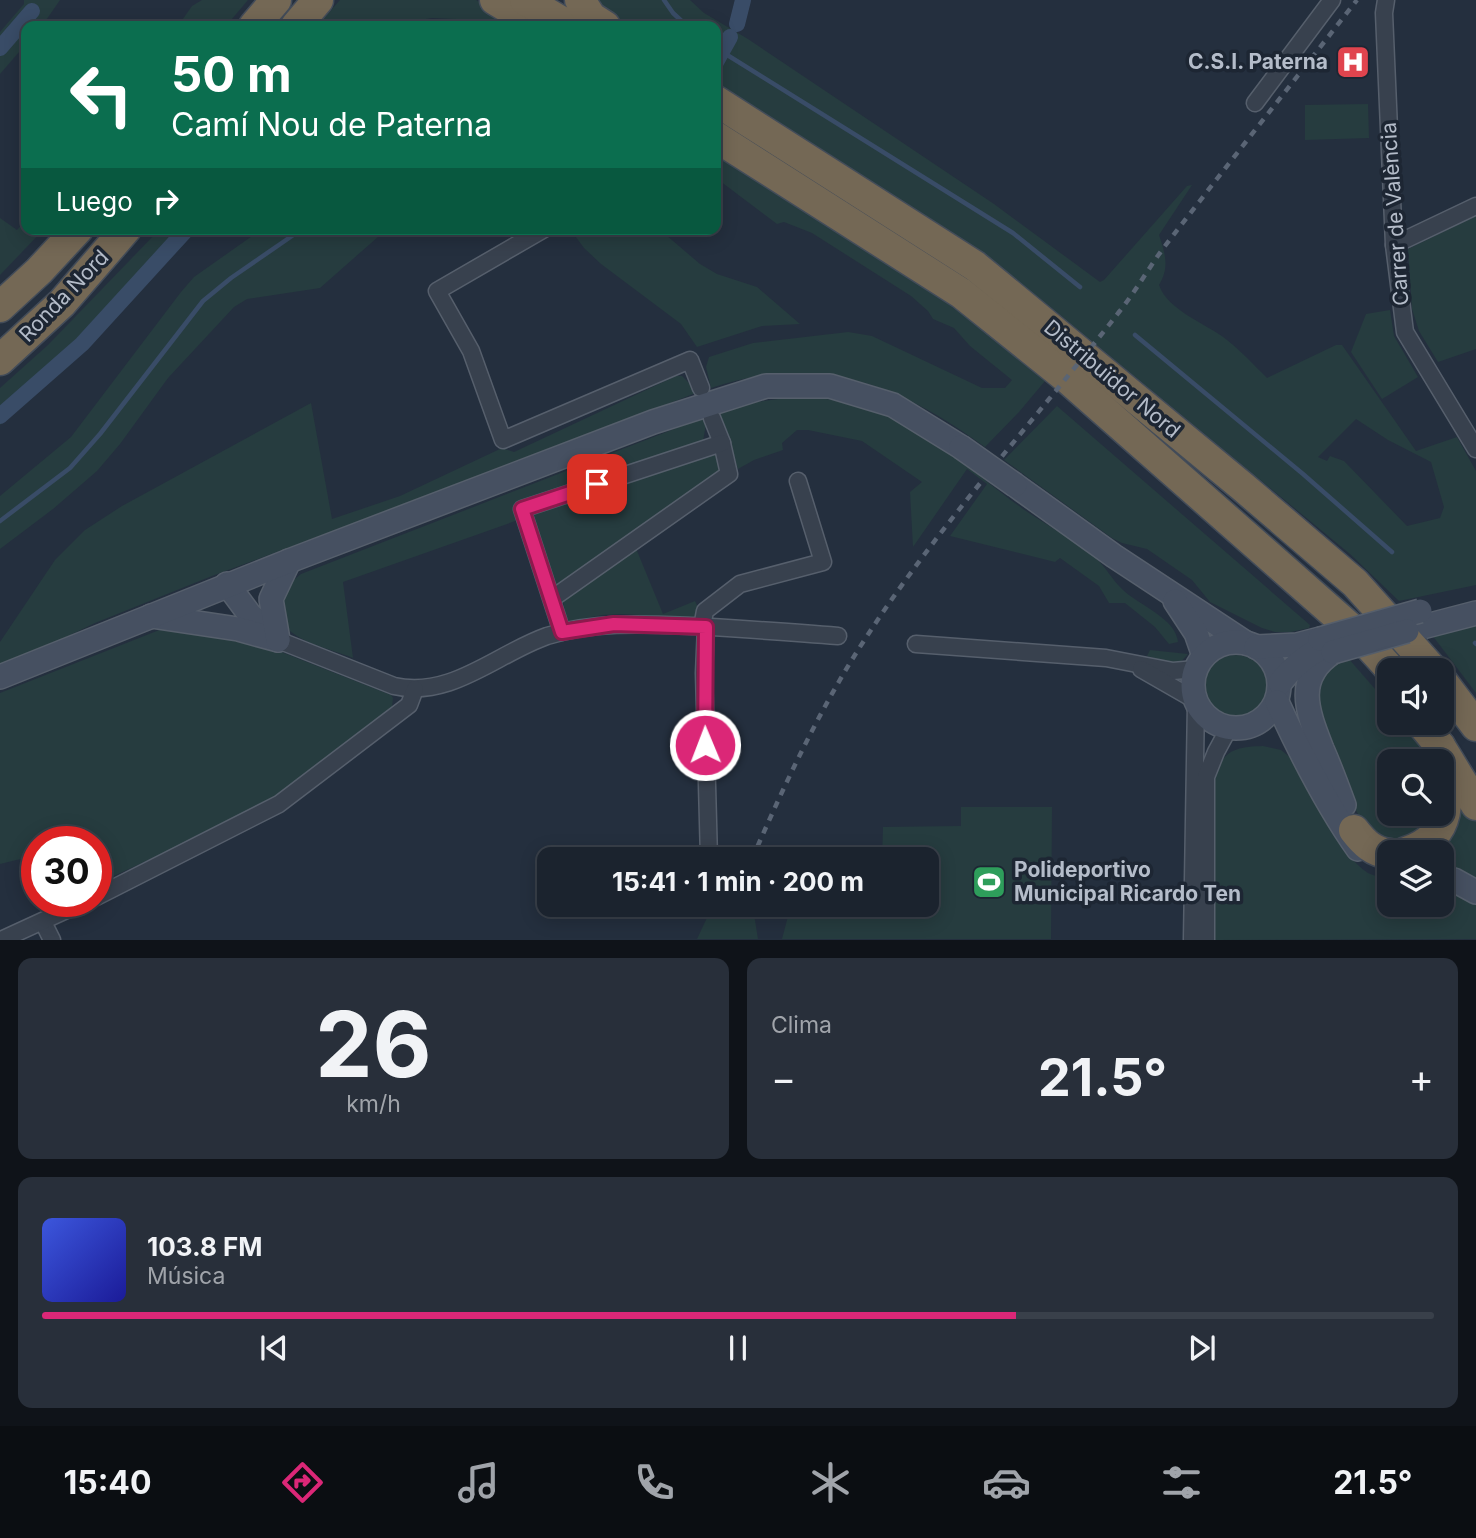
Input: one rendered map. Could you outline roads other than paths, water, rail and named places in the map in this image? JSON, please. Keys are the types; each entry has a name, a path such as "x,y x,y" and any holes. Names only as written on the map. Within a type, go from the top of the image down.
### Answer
{"highway":[{"path":"258,21 276,0"},
{"path":"300,21 318,0"},
{"path":"495,0 530,21"},
{"path":"525,0 561,21"},
{"path":"580,0 591,17 597,21"},
{"path":"721,108 750,142"},
{"path":"721,112 750,142"},
{"path":"721,139 750,142"},
{"name":"Distribuïdor Nord","path":"750,142 961,293 1068,379 1363,639 1380,658"},
{"name":"Distribuïdor Nord","path":"750,142 975,266 1243,487 1345,575 1424,658"},
{"name":"Ronda Nord","path":"0,307 72,235"},
{"name":"Ronda Nord","path":"0,360 62,303 121,235"},
{"path":"62,303 133,235"},
{"path":"1325,607 1350,649 1377,676"},
{"name":"Distribuïdor Nord","path":"1454,683 1468,693 1476,704"},
{"path":"1454,697 1476,726"},
{"path":"1430,840 1438,833 1445,813 1447,789 1438,735"},
{"path":"1439,735 1476,780"},
{"path":"1439,735 1476,805"},
{"path":"1354,830 1364,843 1377,852"}],"street":[{"path":"1255,103 1332,0"},
{"name":"Carrer de València","path":"1385,0 1394,245 1405,332 1476,449"},
{"path":"1394,245 1476,206"},
{"path":"534,235 437,291 471,351 503,440 690,359 701,388"},
{"path":"0,677 226,584 653,422 766,386 830,386 893,405 961,447 1171,595 1251,645 1273,662 1278,693 1302,755 1345,831 1360,851 1377,862"},
{"path":"553,598 729,474 722,443 712,418"},
{"path":"562,632 522,509 722,443"},
{"path":"708,847 705,611 740,584 823,562 798,481"},
{"path":"278,640 271,598 289,561"},
{"path":"226,584 238,629"},
{"path":"226,584 250,615 278,640"},
{"path":"1171,595 1196,633 1200,663 1193,680 1192,940"},
{"path":"1133,664 1195,701 1206,717 1217,724 1229,728 1243,728 1264,719 1290,670 1311,653 1327,645 1425,618 1476,597"},
{"path":"916,644 1105,658 1173,671 1200,663 1223,644 1327,645 1406,631 1425,618 1476,613"},
{"path":"150,616 238,629 278,640 394,686 415,689 452,682 537,641 562,632 614,624 838,636"},
{"path":"1327,645 1315,667 1306,695 1308,713 1354,830"},
{"path":"112,889 279,804 409,705 415,689"},
{"path":"1254,725 1302,755"},
{"path":"1206,940 1206,777 1229,728"},
{"path":"1333,806 1354,830"},
{"path":"1454,880 1476,892"},
{"path":"1,940 53,917"},
{"path":"43,922 52,940"}],"waterway":[{"path":"664,0 682,21"},
{"path":"737,24 743,0"},
{"path":"23,21 32,11"},
{"path":"0,48 21,24"},
{"path":"721,53 730,37"},
{"path":"721,51 1013,233 1080,287"},
{"path":"0,416 82,344 182,235"},
{"path":"0,521 70,468 100,434 203,301 293,235"},
{"path":"1135,335 1303,474 1392,552"}],"railway":[{"path":"758,847 820,715 852,660 898,591 959,510 1119,312 1165,246 1357,0"}],"place":[{"name":"C.S.I. Paterna","path":"1353,62"},
{"name":"Polideportivo Municipal Ricardo Ten","path":"989,882"}]}
